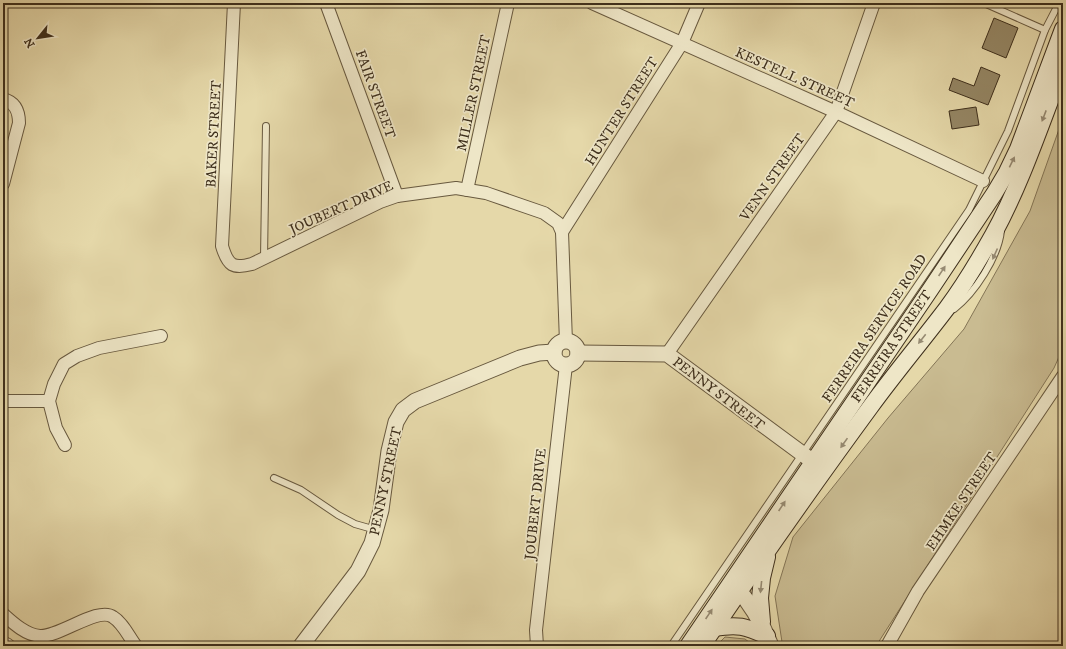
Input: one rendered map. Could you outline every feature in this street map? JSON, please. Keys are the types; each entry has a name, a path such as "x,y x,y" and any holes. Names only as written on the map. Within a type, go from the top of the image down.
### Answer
{"main road":[{"name":"FERREIRA STREET","path":"702,646 714,628 735,586 813,462 930,290 1007,172 1018,149 1063,29"},
{"name":"FERREIRA STREET","path":"688,646 735,586 768,551 813,462 872,405 937,321 971,271 1002,216 1025,166 1063,66"},
{"path":"767,635 760,598 762,578 768,551"},
{"path":"714,628 739,625 767,635"}],"street":[{"name":"BAKER STREET","path":"230,264 225,258 222,246 234,3"},
{"name":"FAIR STREET","path":"326,3 397,196"},
{"name":"MILLER STREET","path":"467,190 508,3"},
{"name":"KESTELL STREET","path":"592,3 836,112 983,181"},
{"name":"HUNTER STREET","path":"562,232 682,42 699,3"},
{"name":"VENN STREET","path":"667,354 836,112 874,3"},
{"path":"3,99 9,100 14,104 19,113 19,123 3,184"},
{"name":"JOUBERT DRIVE","path":"230,264 240,267 252,264 380,202 397,196 456,188 486,193 544,213 558,223 562,232"},
{"path":"562,232 566,342"},
{"path":"64,445 56,428 49,401 54,384 64,364 77,356 100,348 161,336"},
{"path":"566,342 573,344 578,353 573,363 566,365 556,360 554,352 560,344 566,342"},
{"name":"PENNY STREET","path":"301,646 358,571 372,542 381,510 389,452 396,422 403,410 415,401 520,358 539,353 554,352"},
{"name":"PENNY STREET","path":"578,353 667,354 813,462"},
{"name":"JOUBERT DRIVE","path":"537,646 536,630 566,365"},
{"name":"EHMKE STREET","path":"887,646 918,591 1063,377"},
{"path":"3,400 49,401"},
{"path":"735,586 767,635"},
{"path":"3,614 29,633 40,636 61,632 99,614 112,616 121,625 136,646"},
{"path":"3,644 7,646"}],"lane":[{"path":"984,3 1044,30"},
{"name":"FERREIRA SERVICE ROAD","path":"671,646 813,462 969,210 1008,131 1044,30 1059,3"},
{"path":"264,259 266,126"},
{"path":"274,478 301,490 338,515 355,524 376,530"}],"shaded area":[{"path":"1063,118 1063,348 1054,368 876,646 770,646 782,642 775,596 793,537 888,418 964,329 1030,211"},
{"path":"725,637 745,639 754,646 716,646"}],"building":[{"path":"994,18 1018,28 1006,58 982,48"},
{"path":"981,67 1000,75 988,105 949,90 953,78 974,86"},
{"path":"976,107 979,125 952,129 949,111"}]}
